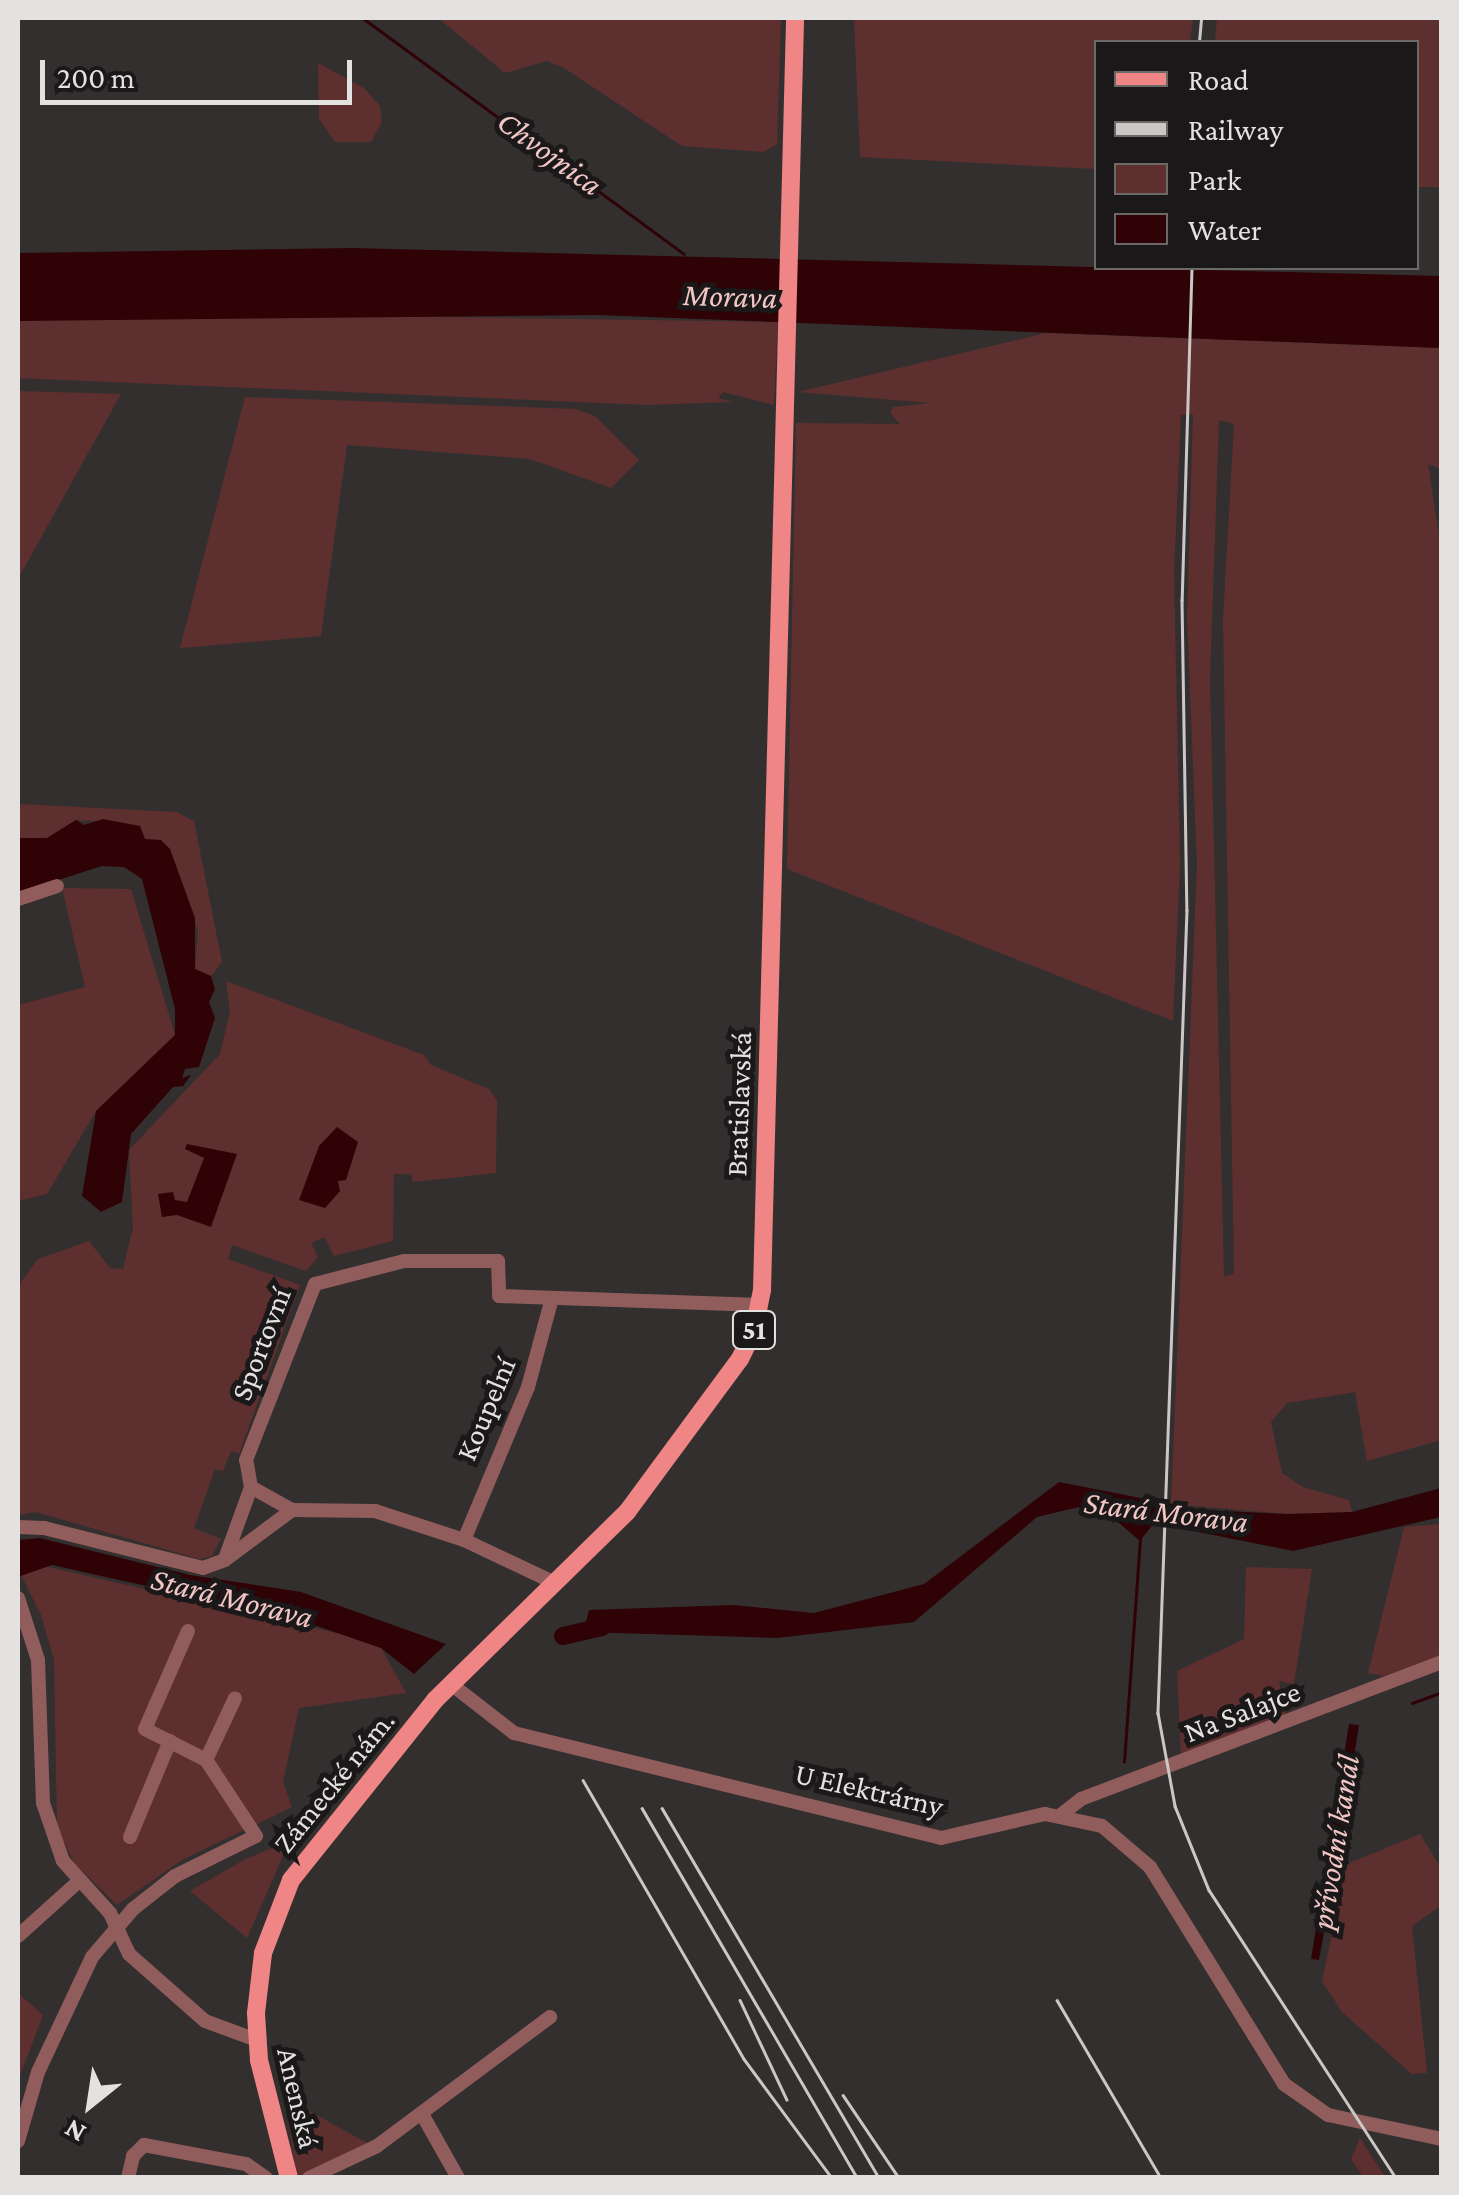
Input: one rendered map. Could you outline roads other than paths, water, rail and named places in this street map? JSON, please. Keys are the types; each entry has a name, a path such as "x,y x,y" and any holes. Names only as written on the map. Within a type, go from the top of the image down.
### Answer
{"main road":[{"name":"Bratislavská","path":"451,1684 627,1512 740,1359 760,1305 795,18"},
{"name":"Zámecké nám.","path":"257,2040 263,1953 291,1880 451,1684"},
{"name":"Anenská","path":"257,2040 288,2176"}],"street":[{"path":"18,899 56,886"},
{"name":"Sportovní","path":"251,1487 246,1460 304,1298 315,1284 404,1260 498,1261 499,1296 552,1298"},
{"path":"552,1298 760,1305"},
{"name":"Koupelní","path":"464,1540 528,1387 552,1298"},
{"path":"225,1560 251,1487 292,1510 390,1514 464,1540 555,1584"},
{"path":"18,1528 203,1568 225,1560 292,1510"},
{"name":"Anenská","path":"18,1598 38,1660 46,1818 79,1880 116,1928 129,1954 205,2021 257,2040"},
{"path":"18,2141 72,1992 116,1928 174,1876 256,1836 206,1760 145,1730 188,1630"},
{"name":"Na Salajce","path":"1062,1814 1082,1799 1442,1662"},
{"name":"U Elektrárny","path":"451,1684 514,1733 941,1838 1027,1816 1062,1814"},
{"path":"206,1760 235,1698"},
{"path":"130,1837 170,1741"},
{"path":"1062,1814 1131,1845 1270,2067 1328,2114 1442,2139"},
{"path":"18,1936 79,1880"},
{"name":"Anenská","path":"309,2178 376,2146 550,2017"},
{"path":"422,2114 458,2178"},
{"path":"128,2178 133,2156 144,2145 246,2164 266,2178"}],"water":[{"name":"Morava","path":"352,248 1441,276 1441,348 597,315 18,321 18,253"},
{"path":"103,819 140,826 145,839 161,840 170,849 195,918 195,969 211,976 215,989 209,1002 215,1018 199,1067 185,1069 182,1078 191,1075 183,1086 173,1087 131,1134 122,1202 101,1212 82,1196 96,1111 175,1035 175,1009 142,879 124,867 102,866 18,893 18,838 47,838 76,820 84,825"},
{"path":"337,1127 358,1142 346,1180 338,1181 340,1191 325,1208 299,1200 319,1146"},
{"path":"187,1144 237,1154 211,1227 177,1215 162,1217 158,1194 173,1192 175,1200 187,1202 204,1158 185,1149"},
{"path":"1059,1482 1202,1510 1288,1514 1352,1512 1441,1488 1441,1517 1293,1551 1154,1523 1140,1541 1112,1517 1079,1507 1037,1517 914,1622 777,1638 583,1632 589,1610 733,1605 814,1613 924,1584"},
{"path":"40,1538 190,1575 301,1592 446,1644 414,1674 381,1648 299,1620 52,1565 18,1577 18,1540"},
{"name":"přívodní kanál","path":"1349,1724 1359,1725 1345,1814 1319,1960 1311,1959"}],"waterway":[{"name":"Chvojnica","path":"363,18 684,254"},
{"path":"1124,1762 1140,1539"},
{"name":"Stará Morava","path":"563,1636 602,1627"},
{"path":"1412,1703 1442,1692"}],"railway":[{"path":"1199,40 1201,18"},
{"path":"1192,270 1182,600 1187,910 1158,1713 1175,1806 1209,1890 1396,2178"},
{"path":"583,1780 744,2059 832,2178"},
{"path":"642,1808 857,2178"},
{"path":"662,1808 879,2178"},
{"path":"740,2000 787,2100"},
{"path":"1057,2000 1161,2178"},
{"path":"843,2095 899,2178"}]}
